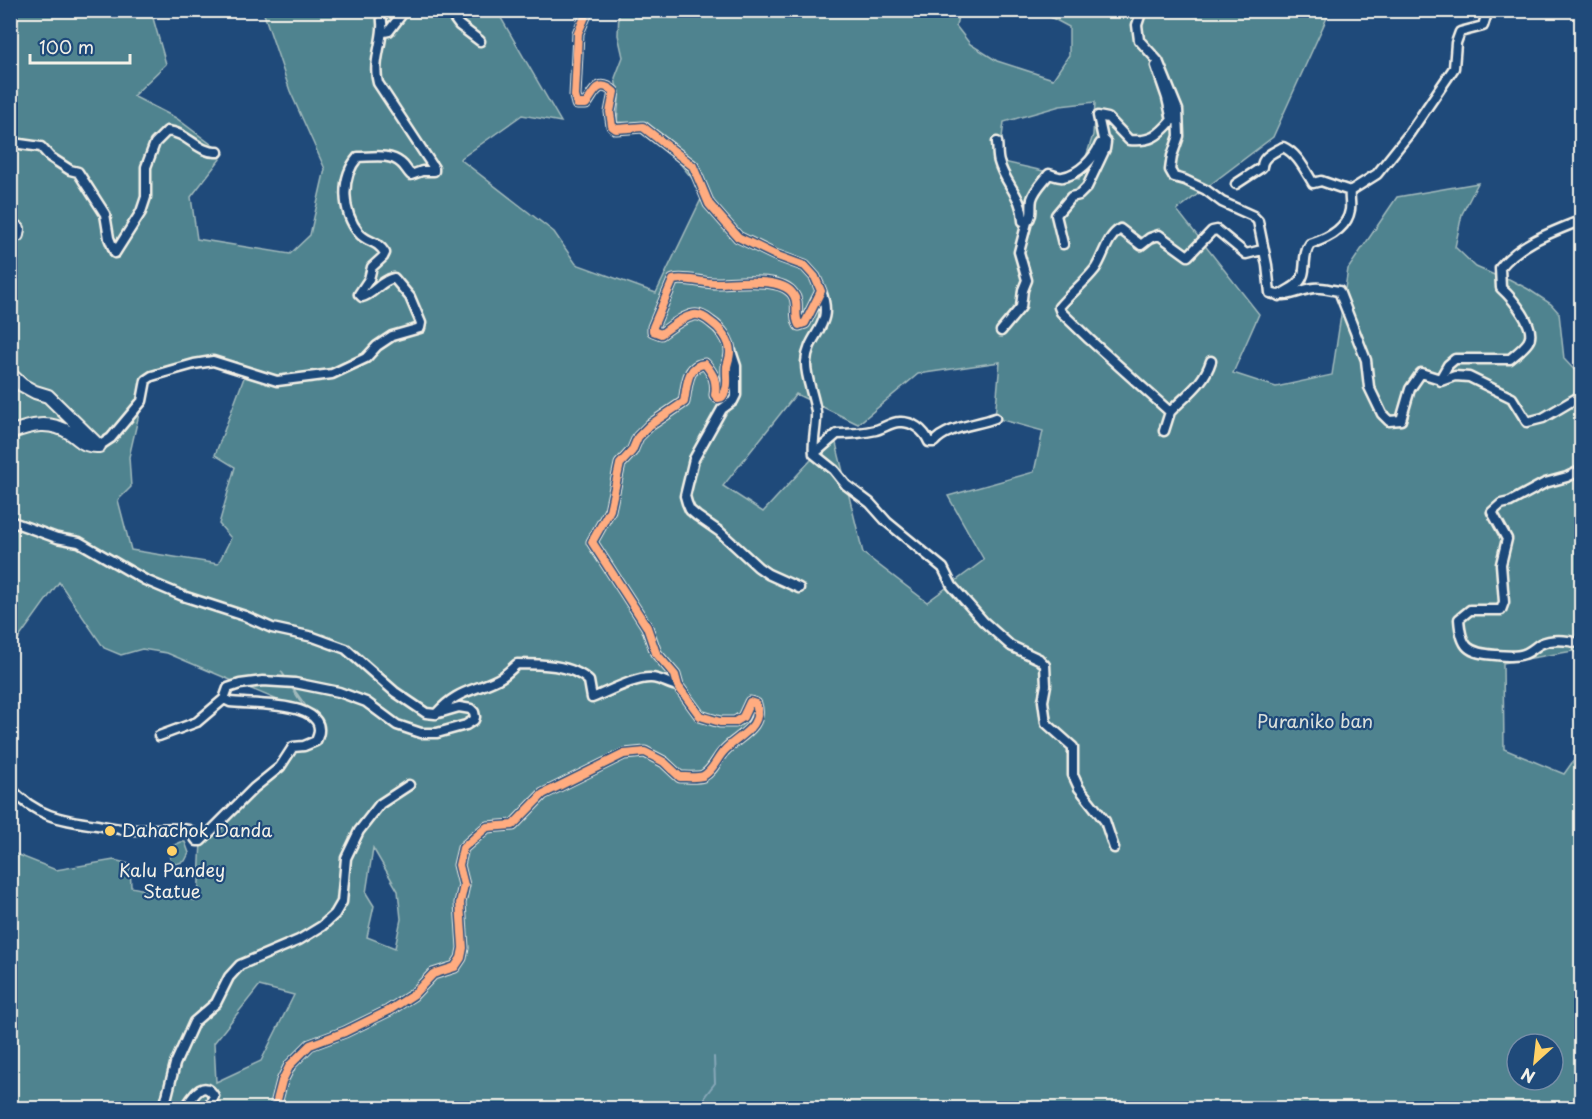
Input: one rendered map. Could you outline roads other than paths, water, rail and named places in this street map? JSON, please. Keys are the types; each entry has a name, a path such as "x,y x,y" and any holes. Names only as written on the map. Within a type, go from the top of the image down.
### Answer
{"street":[{"path":"116,10 122,10"},
{"path":"10,433 30,425 60,427 82,444 99,446 111,438 142,401 146,380 152,376 194,364 213,362 278,381 332,374 366,358 377,346 392,336 420,328 422,323 410,297 394,278 388,279 367,296 362,297 360,294 369,279 369,271 385,253 379,244 365,238 354,224 347,203 345,186 347,173 358,158 382,156 395,160 402,164 411,175 422,171 434,171 378,83 375,73 379,44 384,32 380,10"},
{"path":"384,32 389,31 405,10"},
{"path":"448,10 459,25 480,41"},
{"path":"588,10 578,33 575,96 577,104 586,104 595,89 602,86 610,88 614,92 610,112 612,126 616,129 643,128 665,146 685,158 693,166 710,204 738,237 775,255 805,266 815,277 825,308 824,320 806,361 816,415 814,454 834,470 846,485 870,503 887,522 943,568 952,586 962,598 1005,641 1039,659 1045,665 1046,685 1043,701 1046,723 1073,747 1073,775 1079,788 1106,821 1114,848"},
{"path":"1142,10 1137,25 1139,40 1159,64 1178,110 1179,136 1170,170 1174,177 1196,185 1222,202 1253,216 1258,221 1270,293 1278,296 1313,288 1339,291 1366,360 1369,387 1382,414 1389,421 1401,420 1410,389 1421,373 1441,381 1455,376 1469,377 1512,398 1527,422 1543,418 1581,395"},
{"path":"1236,184 1262,167 1265,158 1283,147 1296,156 1313,183 1321,181 1350,190 1372,177 1390,159 1454,68 1456,43 1460,32 1483,26 1488,10"},
{"path":"1063,244 1056,215 1071,198 1079,195 1086,187 1105,149 1106,142 1103,139 1098,116 1108,118 1129,140 1139,141 1158,136 1172,120 1156,66 1159,64"},
{"path":"10,140 13,143 41,147 63,166 78,172 105,214 108,238 115,253 141,212 146,197 146,166 155,143 167,131 175,131 209,153 218,152"},
{"path":"1001,331 1021,307 1027,280 1019,252 1027,222 1032,216 1032,199 1036,190 1048,174 1062,177 1078,170 1090,161 1103,139"},
{"path":"997,142 998,161 1022,206 1023,220 1027,222"},
{"path":"1278,296 1296,285 1302,278 1305,269 1304,257 1310,244 1326,239 1348,219 1351,207 1350,190"},
{"path":"1440,379 1448,365 1455,359 1510,359 1529,341 1531,331 1526,319 1501,288 1500,268 1508,258 1532,241 1581,220"},
{"path":"10,223 18,230 17,235 10,235"},
{"path":"1170,412 1089,339 1061,312 1059,307 1097,267 1103,249 1120,229 1141,245 1159,235 1188,256 1212,231 1216,230 1246,254 1262,250"},
{"path":"799,588 758,567 720,532 690,510 687,503 685,496 694,459 722,409 733,401 736,395 736,366 722,331 699,315 683,319 661,334 653,331 653,327 673,280 679,278 715,283 759,281 787,288 796,300 796,318 799,326 806,323 821,291"},
{"path":"275,1108 282,1081 290,1065 310,1045 345,1032 388,1011 413,994 433,974 455,967 461,958 463,926 460,903 464,885 459,865 462,848 487,827 513,825 543,794 624,754 645,752 664,762 680,777 701,777 707,774 726,749 746,735 754,724 758,709 756,704 750,702 742,717 735,722 720,722 700,716 678,686 675,675 656,653 647,627 592,543 610,510 620,464 632,451 638,437 650,425 684,402 690,372 694,367 705,364 714,375 717,385 715,395 722,398 728,386 727,366 730,350"},
{"path":"1164,431 1170,412 1199,385 1211,361"},
{"path":"10,374 22,385 48,396 99,446"},
{"path":"814,454 837,434 878,430 899,422 918,427 926,434 929,442 934,442 939,436 968,424 980,424 995,418"},
{"path":"1581,470 1567,477 1545,483 1510,502 1501,504 1492,512 1507,539 1501,564 1504,602 1501,609 1470,610 1460,619 1460,632 1466,645 1473,652 1516,656 1527,654 1542,644 1552,641 1563,640 1581,644"},
{"path":"10,521 57,538 79,542 145,580 183,596 244,616 272,628 313,637 346,649 395,692 426,712 435,714 459,707 471,709 475,717 465,725 429,734 397,725 366,702 355,697 295,683 263,681 228,688 224,699 197,722 159,736"},
{"path":"435,714 446,702 458,694 501,678 517,664 559,667 578,674 589,681 592,698 639,678 654,678 670,686 678,686"},
{"path":"10,788 26,803 54,818 134,830 185,829 189,830 196,841 201,842 254,788 280,767 293,747 304,746 316,741 319,734 320,726 313,715 300,709 231,702 224,699"},
{"path":"164,1108 175,1064 194,1022 216,1003 229,977 240,965 299,940 322,926 335,914 342,902 346,858 359,831 380,804 409,785"},
{"path":"185,1108 195,1093 201,1089 212,1091 214,1096 208,1108"}],"waterway":[{"path":"705,1108 705,1096 715,1083 714,1057"}],"place":[{"name":"Dahachok Danda","path":"110,831"},
{"name":"Kalu Pandey Statue","path":"172,851"}],"park label":[{"name":"Puraniko ban","path":"1315,722"}]}
